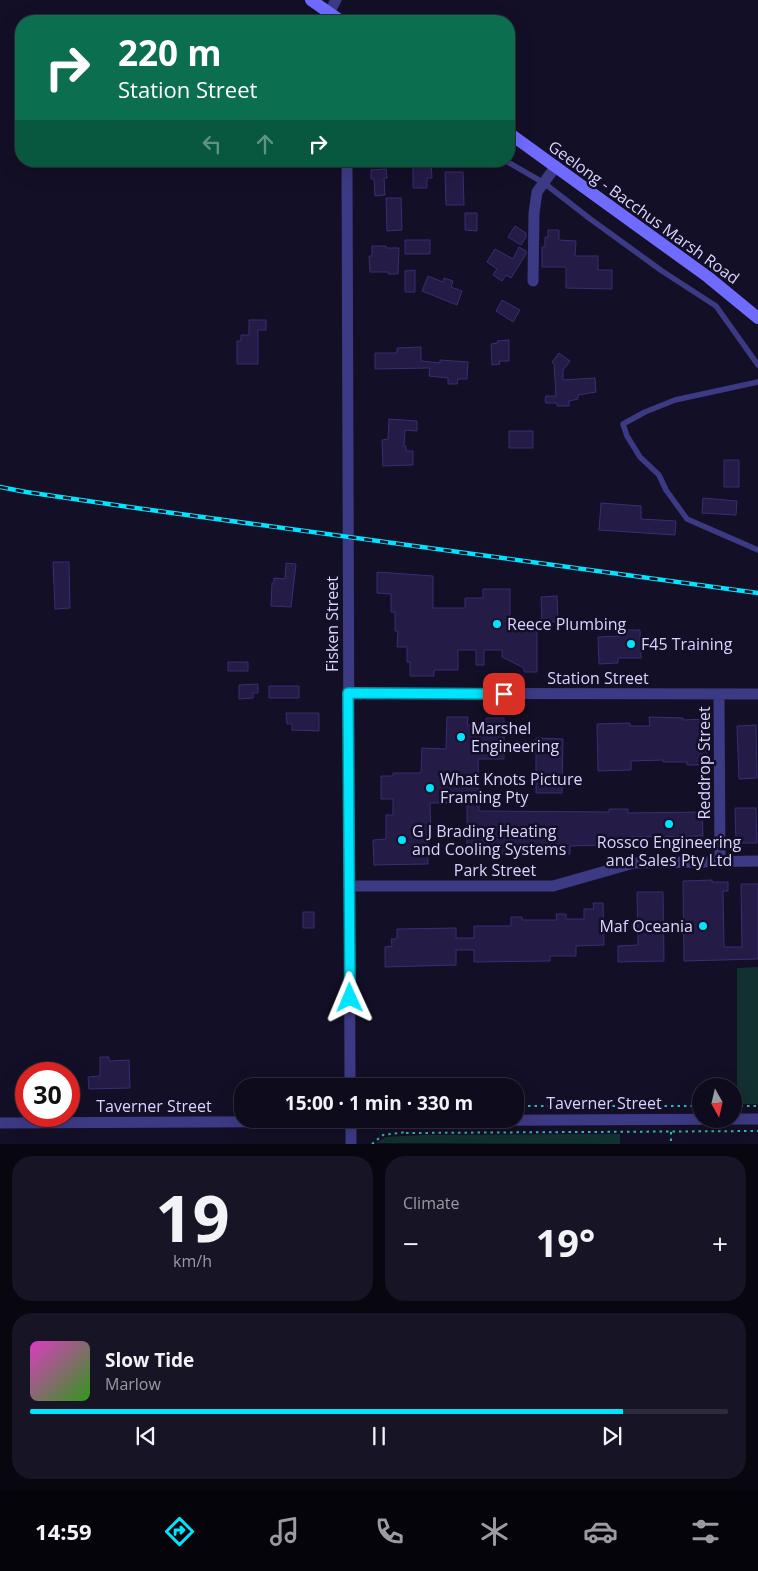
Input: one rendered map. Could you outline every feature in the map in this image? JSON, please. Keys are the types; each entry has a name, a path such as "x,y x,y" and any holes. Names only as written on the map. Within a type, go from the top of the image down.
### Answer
{"main road":[{"path":"310,0 332,15"},
{"name":"Geelong - Bacchus Marsh Road","path":"515,137 708,276 758,318"}],"street":[{"path":"329,13 336,0"},
{"path":"533,281 534,213 537,192 556,166"},
{"name":"Fisken Street","path":"347,167 350,1078"},
{"name":"Station Street","path":"348,693 758,694"},
{"name":"Reddrop Street","path":"719,694 720,862"},
{"name":"Park Street","path":"349,886 552,886 634,863 758,861"},
{"name":"Taverner Street","path":"524,1120 758,1119"},
{"name":"Taverner Street","path":"0,1123 234,1121"},
{"path":"351,1128 351,1144"}],"lane":[{"path":"515,166 544,183 596,224 662,271 716,306 758,366"},
{"path":"758,382 676,400 644,412 623,424 627,436 640,457 659,474 666,490 687,519 758,550"}],"path":[{"path":"524,1106 692,1106"},
{"path":"742,1106 758,1106"},
{"path":"406,1133 758,1131"},
{"path":"671,1132 671,1144"},
{"path":"372,1144 377,1139"}],"green space":[{"path":"758,967 758,1104 742,1104 742,1078 737,1078 737,968"},
{"path":"620,1134 620,1144 376,1143 386,1137 422,1135"}],"building":[{"path":"413,167 431,167 432,178 427,178 427,188 413,188"},
{"path":"386,169 387,178 384,178 385,195 375,196 374,179 371,179 371,170"},
{"path":"445,172 463,172 464,205 446,205"},
{"path":"386,198 401,198 402,230 387,231"},
{"path":"465,213 477,213 477,231 465,230"},
{"path":"515,226 526,233 526,237 521,245 508,237"},
{"path":"548,230 559,230 559,240 576,241 575,256 598,256 598,270 612,270 612,289 566,288 566,267 542,267 542,247 545,247 545,237 548,237"},
{"path":"405,240 430,240 430,254 405,254"},
{"path":"372,246 399,248 398,274 370,272 369,256 372,256"},
{"path":"519,247 526,251 526,254 511,278 506,275 502,281 493,275 497,269 487,262 495,249 513,259"},
{"path":"415,270 415,292 405,292 405,271"},
{"path":"428,276 443,282 444,278 453,281 451,287 462,291 457,305 422,291"},
{"path":"502,300 520,310 513,322 496,311"},
{"path":"249,320 266,320 266,330 258,330 258,364 237,364 237,341 241,341 241,335 249,335"},
{"path":"509,340 509,361 499,361 500,364 492,365 491,344 498,343 497,341"},
{"path":"421,347 421,361 440,363 440,360 468,362 467,379 458,379 457,384 448,384 448,378 429,376 430,368 375,369 375,353 397,353 397,348"},
{"path":"559,353 570,361 563,370 563,380 595,378 596,392 578,395 578,399 569,401 569,406 557,406 557,403 546,403 545,400 546,396 556,396 554,364 552,362"},
{"path":"389,419 417,421 417,431 405,430 404,446 406,446 406,451 413,451 413,465 383,466 382,440 388,439"},
{"path":"509,431 533,431 533,448 509,448"},
{"path":"724,460 739,460 739,487 724,487"},
{"path":"703,498 737,501 736,515 702,513"},
{"path":"601,503 641,506 641,519 676,521 675,535 599,530"},
{"path":"53,562 69,562 70,608 55,609"},
{"path":"286,563 296,564 291,607 271,606 272,583 274,583 274,578 285,579"},
{"path":"377,572 433,576 433,608 465,608 465,598 483,598 483,589 510,589 510,621 537,621 537,672 524,672 524,668 502,657 502,650 484,650 484,665 476,665 476,650 458,650 458,670 434,670 434,676 410,676 410,662 407,662 407,647 397,647 398,631 395,631 395,612 391,612 391,594 377,593"},
{"path":"557,596 558,622 542,622 541,597"},
{"path":"621,630 640,630 641,658 618,658 618,663 599,664 598,637 621,636"},
{"path":"228,662 248,662 248,671 228,671"},
{"path":"258,684 258,693 253,693 253,698 239,699 239,685"},
{"path":"269,686 299,686 299,698 269,698"},
{"path":"286,713 319,713 319,731 292,730 292,724 287,724"},
{"path":"447,717 468,717 467,725 486,726 486,718 504,718 504,759 478,759 479,811 609,812 609,809 628,809 628,813 702,812 703,836 628,837 628,842 601,842 601,845 570,846 570,854 467,854 467,803 430,803 431,840 427,840 428,864 374,865 373,840 386,839 386,815 393,815 393,799 381,799 381,776 393,776 393,773 421,773 422,748 446,749"},
{"path":"649,717 683,718 683,720 706,719 707,765 687,765 687,762 663,762 663,760 631,761 631,770 598,771 597,724 630,723 630,726 650,726"},
{"path":"756,725 757,778 739,779 737,726"},
{"path":"536,738 563,739 562,793 536,793"},
{"path":"735,808 756,808 757,843 736,843"},
{"name":"Maf Oceania","path":"712,880 712,882 728,882 728,891 723,891 724,947 742,947 741,884 758,884 758,959 684,961 683,881"},
{"path":"637,892 663,892 664,961 618,962 618,946 638,945"},
{"path":"593,903 603,903 604,945 576,946 576,956 550,956 550,961 474,962 474,950 456,950 456,965 385,967 385,947 392,946 391,939 397,939 397,929 456,928 456,938 474,938 474,926 511,926 511,917 522,917 522,920 557,920 556,914 566,914 566,919 584,919 584,909 594,909"},
{"path":"303,912 314,912 314,928 303,928"},
{"path":"100,1057 109,1057 109,1061 129,1060 130,1088 89,1089 88,1077 100,1076"}],"railway":[{"path":"0,487 129,507 758,593"}],"place":[{"name":"Reece Plumbing","path":"497,624"},
{"name":"F45 Training","path":"631,644"},
{"name":"Marshel Engineering","path":"461,737"},
{"name":"What Knots Picture Framing Pty","path":"430,788"},
{"name":"Rossco Engineering and Sales Pty Ltd","path":"669,824"},
{"name":"G J Brading Heating and Cooling Systems","path":"402,840"},
{"name":"Maf Oceania","path":"703,926"}],"route":[{"path":"350,998 348,693 504,694"}]}
